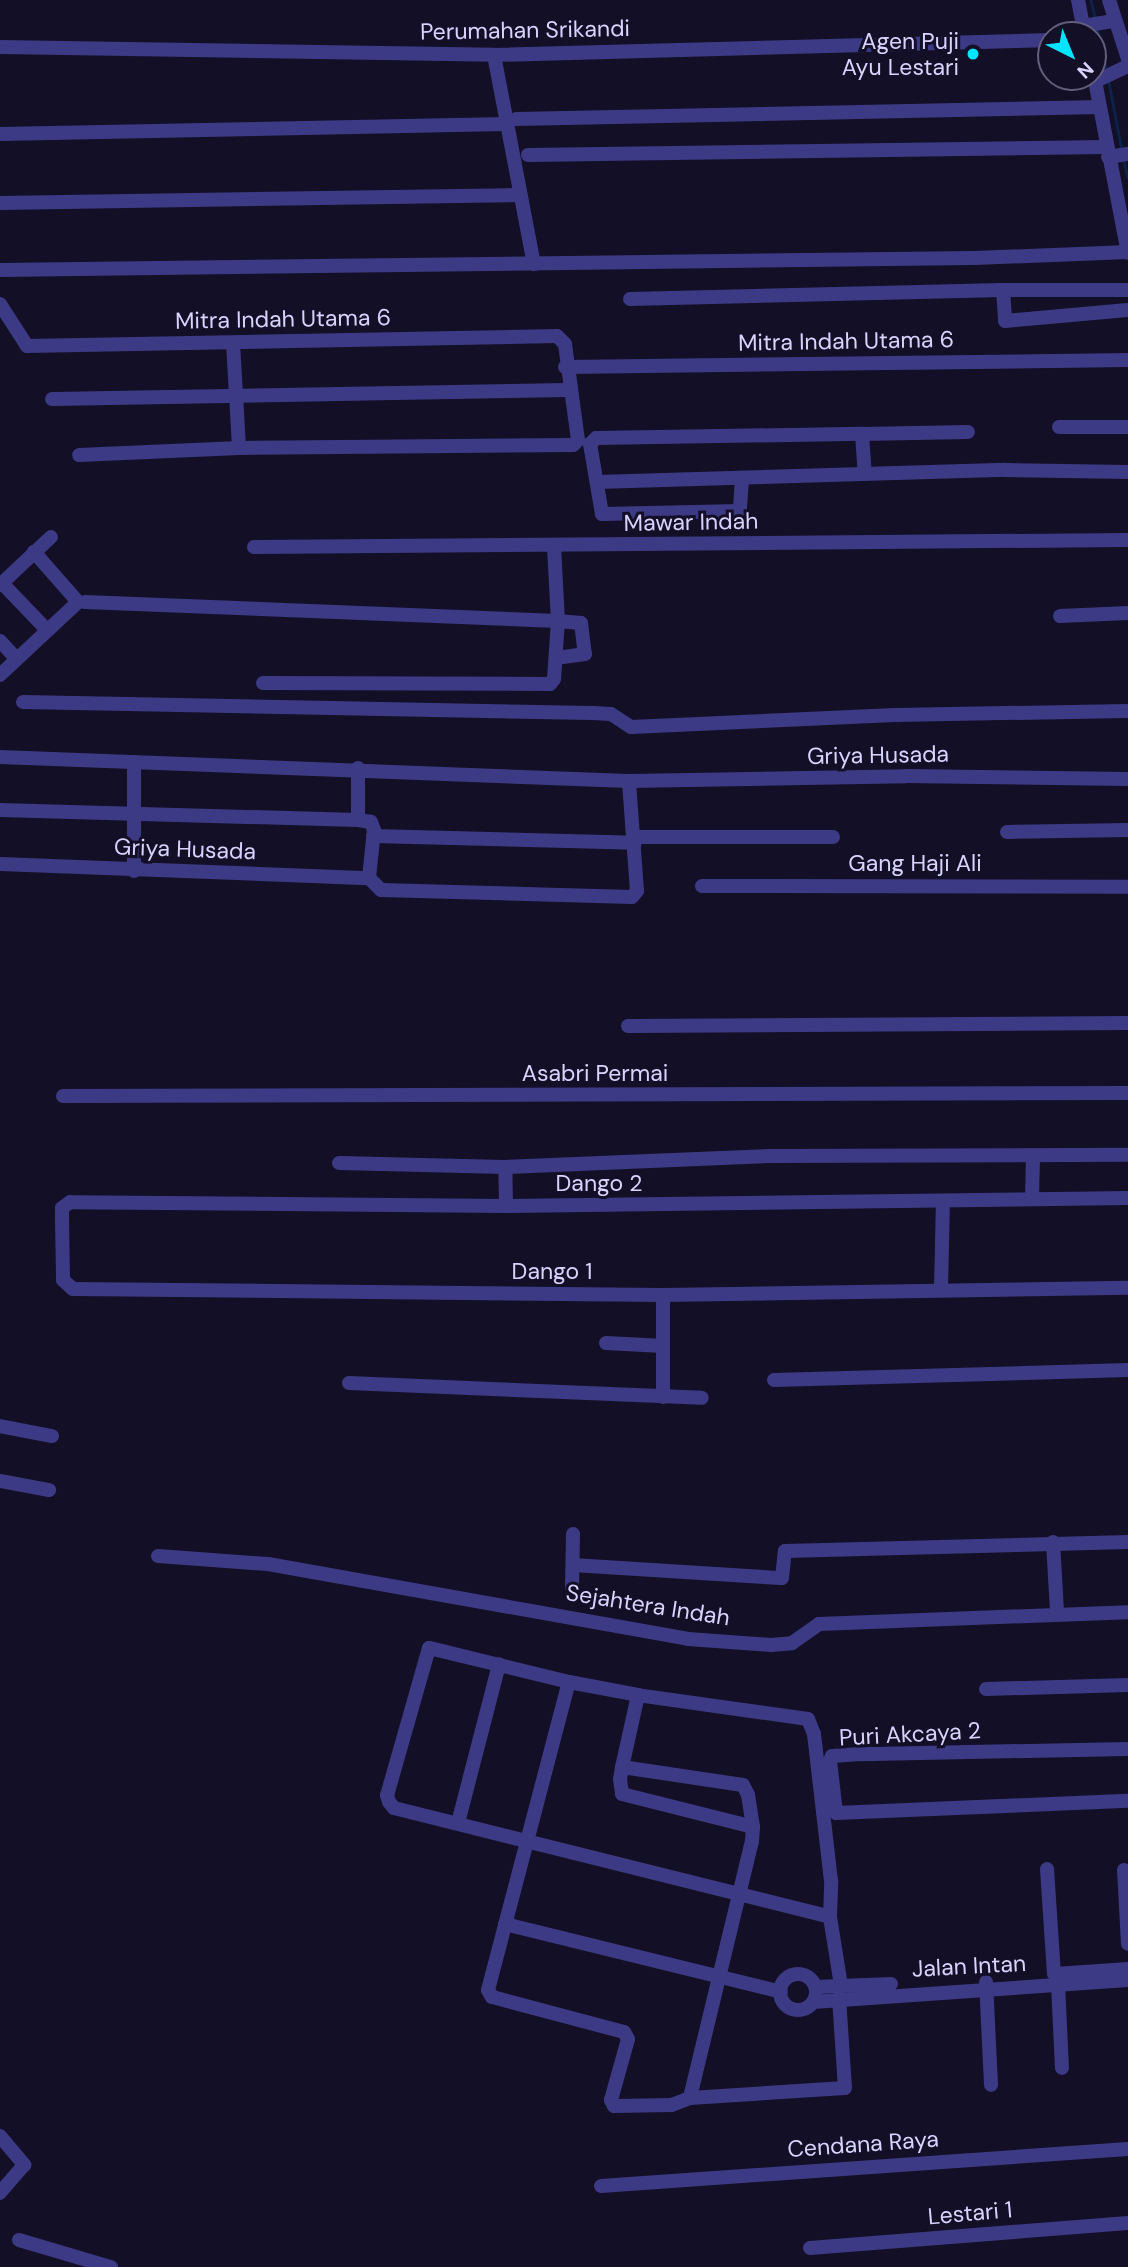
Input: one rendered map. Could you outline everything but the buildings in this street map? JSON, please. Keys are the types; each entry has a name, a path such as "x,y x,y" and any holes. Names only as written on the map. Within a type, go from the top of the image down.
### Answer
{"street":[{"path":"1078,0 1083,21"},
{"path":"1107,73 1126,64 1111,21 1109,0"},
{"path":"1107,22 1111,21"},
{"name":"Perumahan Srikandi","path":"0,47 494,55 1037,40"},
{"path":"494,55 511,121 519,195 534,264"},
{"path":"0,270 534,264 1127,247 1114,154 1100,107 1099,91"},
{"path":"0,134 1100,107"},
{"path":"528,155 1114,154"},
{"path":"0,203 519,195"},
{"path":"1003,290 1004,321 1128,310"},
{"path":"630,299 1003,290 1128,290"},
{"name":"Mitra Indah Utama 6","path":"0,304 27,346 557,336 565,344 567,390 578,440 573,444 239,447 79,455"},
{"path":"233,343 239,447"},
{"name":"Mitra Indah Utama 6","path":"565,367 1128,360"},
{"path":"52,399 567,390"},
{"path":"1059,427 1128,427"},
{"path":"742,480 743,508 737,512 602,514 590,443 594,438 968,432"},
{"path":"862,434 865,473"},
{"path":"597,482 742,480 865,473 1128,472"},
{"path":"46,629 1,584 51,537"},
{"name":"Mawar Indah","path":"254,547 1128,540"},
{"path":"263,683 550,684 556,658 558,621 554,546"},
{"path":"0,675 46,629 78,602 34,552"},
{"path":"85,602 558,621 584,625 587,648 582,657 556,658"},
{"path":"1060,616 1128,613"},
{"path":"0,641 16,658"},
{"path":"23,702 593,713 611,714 631,727 895,715 1128,711"},
{"name":"Griya Husada","path":"0,757 358,768 629,781 906,776 1128,779"},
{"path":"134,762 134,871"},
{"path":"358,768 358,820 371,822 373,836 369,878"},
{"name":"Griya Husada","path":"0,864 369,878 382,890 632,897 637,891 629,781"},
{"name":"Griya Husada","path":"0,810 358,820"},
{"path":"1007,832 1128,830"},
{"path":"373,836 634,840 833,837"},
{"name":"Gang Haji Ali","path":"702,886 1128,887"},
{"path":"628,1026 1128,1023"},
{"name":"Asabri Permai","path":"63,1096 1128,1093"},
{"path":"339,1163 505,1167 770,1156 1128,1155"},
{"path":"1032,1199 1033,1156"},
{"path":"505,1167 506,1206"},
{"name":"Dango 2","path":"71,1202 506,1206 943,1203 1128,1198"},
{"name":"Dango 1","path":"71,1202 62,1208 63,1280 73,1289 663,1295 941,1288 1128,1288"},
{"path":"941,1288 943,1203"},
{"path":"663,1295 663,1397"},
{"path":"606,1343 663,1346"},
{"path":"774,1380 1128,1370"},
{"path":"349,1383 702,1398"},
{"path":"0,1426 52,1436"},
{"path":"0,1480 49,1490"},
{"path":"572,1587 573,1534"},
{"path":"1053,1542 1057,1612"},
{"path":"573,1565 782,1578 785,1551 1128,1542"},
{"name":"Sejahtera Indah","path":"158,1556 268,1564 688,1639 771,1646 792,1643 819,1624 1057,1612 1128,1612"},
{"path":"569,1682 527,1840 488,1990 492,1997 624,2032 628,2039 611,2100 614,2106 672,2105 690,2098 845,2088 840,1992 830,1917 831,1881 814,1734 808,1719 638,1695 569,1682 429,1648 387,1795 394,1808 458,1822 527,1840 739,1895 830,1917"},
{"path":"458,1822 499,1664"},
{"path":"986,1689 1128,1685"},
{"path":"638,1695 622,1767 622,1794 753,1827"},
{"name":"Puri Akcaya 2","path":"1128,1749 860,1754 832,1756 830,1761 836,1813 1128,1801"},
{"path":"622,1767 743,1785 753,1827 690,2098"},
{"path":"1047,1869 1062,2068"},
{"path":"1124,1870 1128,1944"},
{"path":"506,1920 782,1989"},
{"path":"782,1989 785,2004 795,2010 814,1994 1056,1979 1128,1969"},
{"path":"782,1989 798,1974 814,1994"},
{"name":"Jalan Intan","path":"1056,1979 1128,1980"},
{"path":"986,1984 991,2085"},
{"path":"0,2136 24,2165 0,2193"},
{"name":"Cendana Raya","path":"601,2186 1128,2149"},
{"name":"Lestari 1","path":"813,2248 1128,2223"},
{"path":"19,2240 111,2267"}],"waterway":[{"path":"1091,0 1095,17"},
{"path":"1109,82 1122,151"},
{"path":"1124,161 1128,178"}],"place":[{"name":"Agen Puji Ayu Lestari","path":"973,54"}]}
